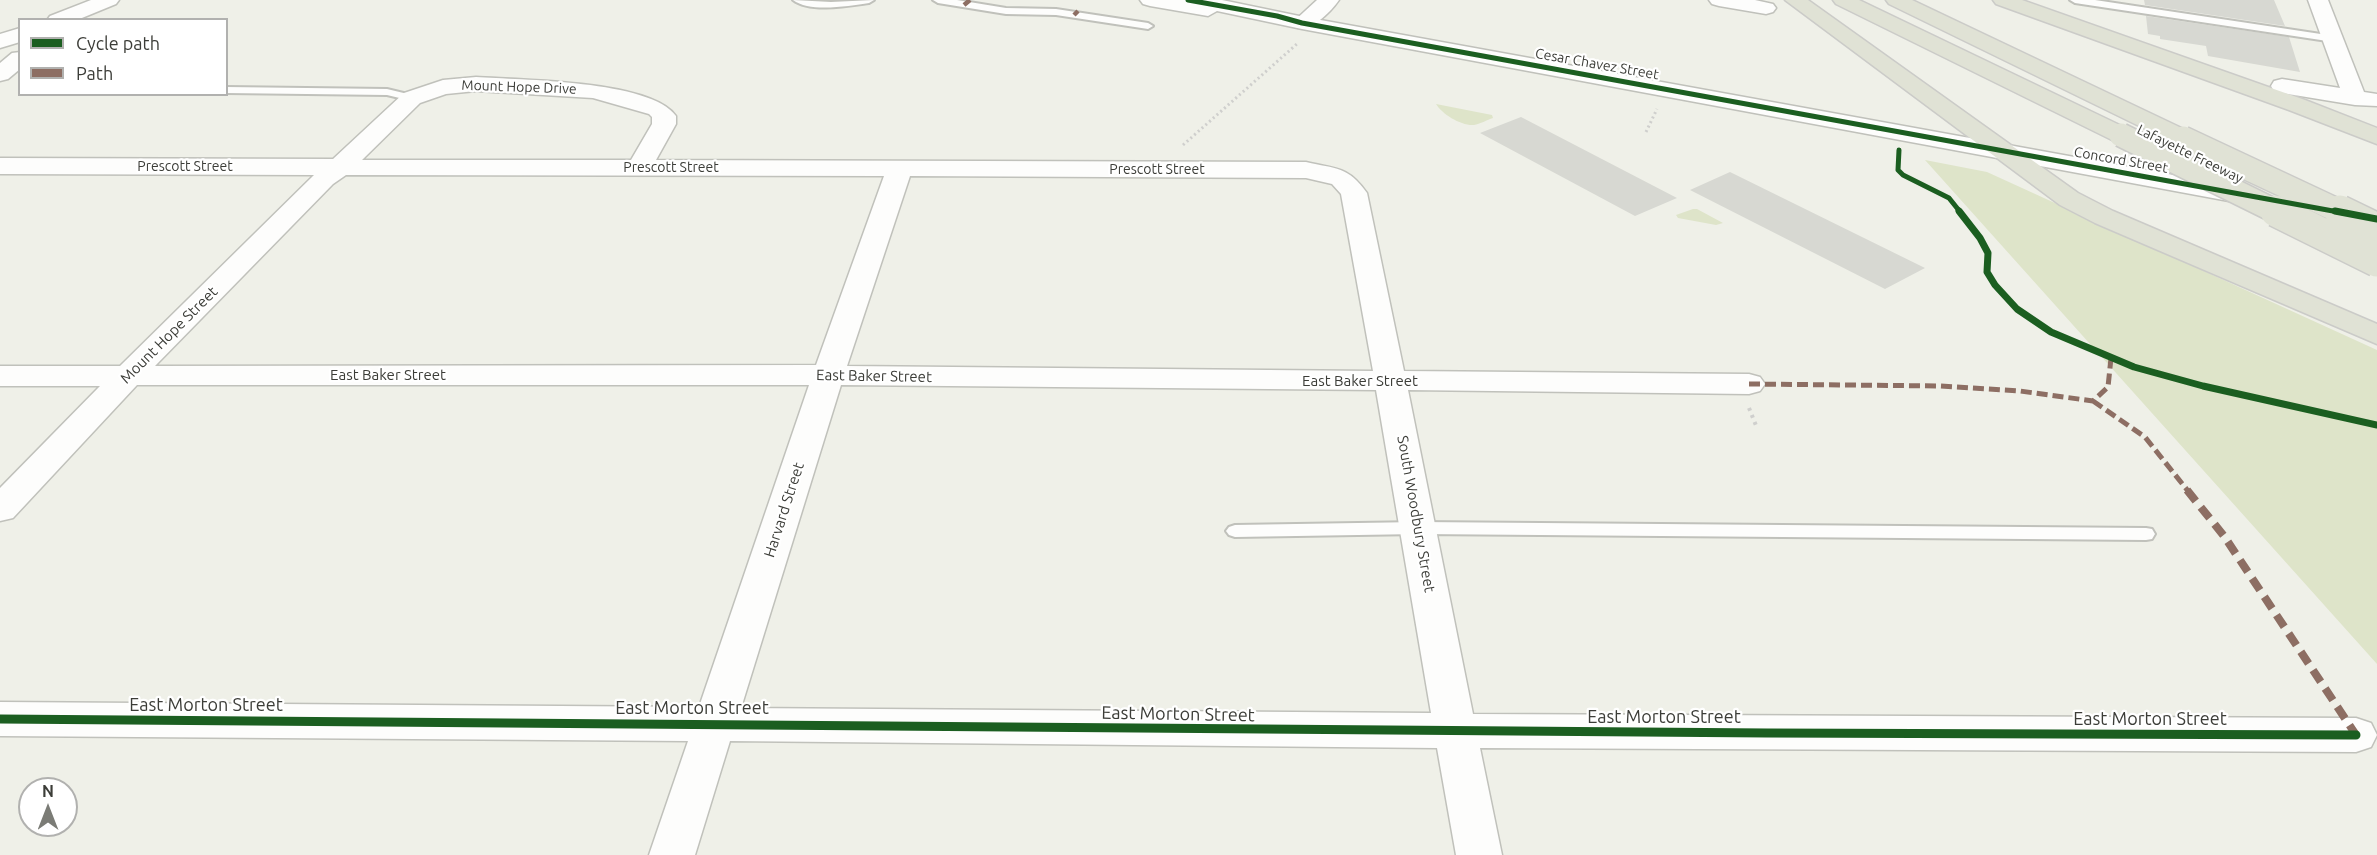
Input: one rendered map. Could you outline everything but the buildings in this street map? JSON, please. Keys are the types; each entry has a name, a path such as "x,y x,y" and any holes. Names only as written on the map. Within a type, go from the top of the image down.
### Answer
{"highway":[{"path":"1795,0 2056,191 2104,217 2377,335"},
{"name":"Lafayette Freeway","path":"1843,0 2377,261"},
{"name":"Lafayette Freeway","path":"1896,0 2377,229"},
{"path":"2003,0 2297,105 2377,137"}],"street":[{"name":"Cesar Chavez Street","path":"1150,0 1270,21 1303,31 2002,152"},
{"name":"Cesar Chavez Street","path":"1188,0 1277,16 1303,31"},
{"path":"1303,31 1329,0"},
{"path":"1719,0 1766,8"},
{"path":"2318,0 2334,39 2366,99"},
{"path":"62,18 101,3"},
{"path":"75,18 101,3"},
{"path":"0,42 18,35"},
{"name":"Mount Hope Drive","path":"341,166 412,98 443,87 476,84 595,91 657,109 664,116 664,124 640,167"},
{"path":"2282,86 2366,99"},
{"name":"Concord Street","path":"2002,152 2377,219"},
{"name":"Prescott Street","path":"0,166 1306,170 1341,178"},
{"name":"Mount Hope Street","path":"0,509 128,375 316,187 341,166"},
{"name":"Harvard Street","path":"672,855 828,375 900,167"},
{"name":"South Woodbury Street","path":"1341,178 1354,193 1392,381 1454,732 1479,855"},
{"name":"East Baker Street","path":"0,376 828,375 1392,381 1749,395"},
{"name":"East Morton Street","path":"0,719 714,723 1454,732 2356,735"}],"lane":[{"path":"798,0 831,5 869,0"},
{"path":"938,0 1006,11 1056,12 1148,26"},
{"path":"2075,0 2334,39"},
{"path":"228,90 387,92 412,98"},
{"path":"1235,531 1419,528 2146,534"}],"path":[{"path":"1172,169 1173,154 1303,31"},
{"path":"1646,132 1660,103"},
{"path":"1749,395 1757,428"}],"green space":[{"path":"1436,104 1492,115 1493,118 1474,125 1463,124 1447,115"},
{"path":"1925,160 1987,172 2377,350 2377,664"},
{"path":"1693,209 1723,223 1716,225 1678,218 1676,215"}],"marked path":[{"path":"964,5 970,0"},
{"path":"1074,15 1078,11"},
{"path":"1749,384 1940,386 2020,391 2093,401 2108,387 2111,358"},
{"path":"2093,401 2145,437 2224,536 2356,735"}],"cycle path":[{"path":"1188,0 1277,16 1302,23 2377,219"},
{"path":"1899,150 1898,170 1903,175 1949,198 1980,238 1988,253 1987,272 1995,285 2017,309 2051,332 2134,367 2203,386 2377,425"},
{"path":"0,719 1767,733 2356,735"}]}
